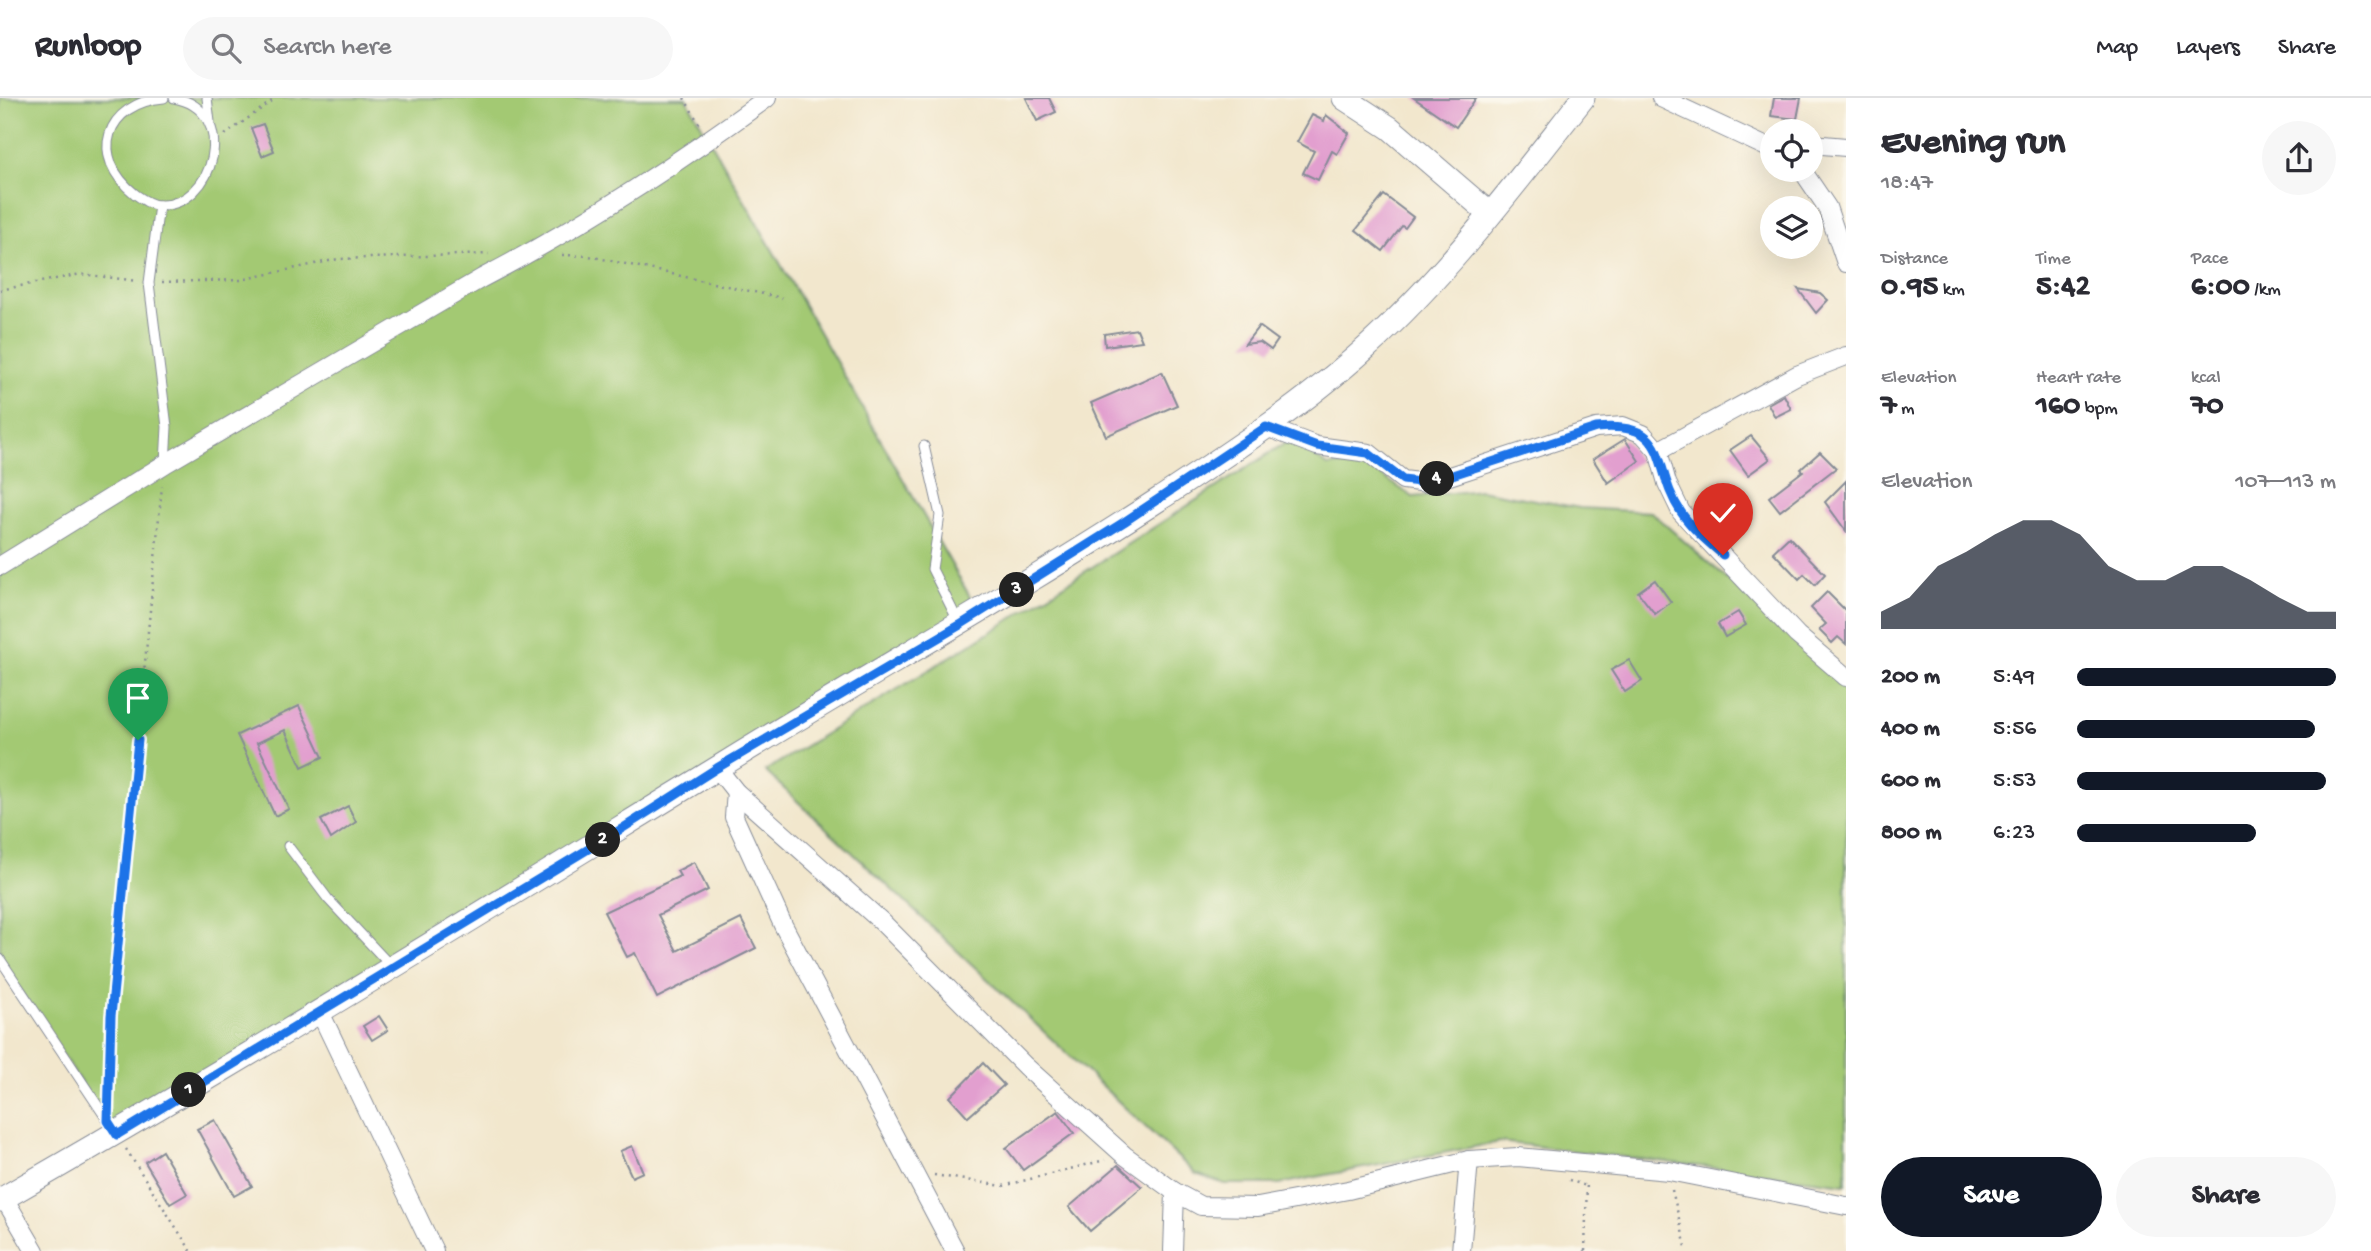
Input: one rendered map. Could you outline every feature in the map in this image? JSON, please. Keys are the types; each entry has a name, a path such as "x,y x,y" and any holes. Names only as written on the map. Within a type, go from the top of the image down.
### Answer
{"main road":[{"path":"1344,98 1390,128 1490,214"},
{"path":"2,1199 112,1128 393,967 717,768 960,625 1124,522 1266,427 1331,379 1391,325 1490,214 1583,98"}],"street":[{"path":"0,566 165,464 482,278 530,253 709,141 767,98"},
{"path":"1661,98 1760,138"},
{"path":"1823,145 1846,147"},
{"path":"1810,182 1827,207 1846,263"},
{"path":"1658,451 1797,375 1846,356"},
{"path":"1266,427 1317,446 1368,453 1403,480 1428,483 1596,428 1623,426 1643,434 1658,451 1681,512 1797,635 1846,677"},
{"path":"717,768 736,792 882,922 1025,1066 1124,1155 1175,1192 1201,1206 1258,1207 1348,1190 1469,1160 1518,1157 1595,1162 1669,1171 1846,1206"},
{"path":"736,792 734,817 783,925 956,1251"},
{"path":"320,1010 434,1251"},
{"path":"1461,1251 1469,1160"},
{"path":"1173,1251 1175,1192"},
{"path":"2,1199 35,1251"}],"lane":[{"path":"164,98 151,99 125,109 111,125 108,148 113,172 144,200 159,205 176,202 202,181 210,169 215,142 207,98"},
{"path":"174,98 188,100 210,122"},
{"path":"159,205 149,283 167,427 165,464"},
{"path":"924,446 940,515 932,569 960,625"},
{"path":"288,846 328,899 393,967"},
{"path":"0,959 112,1128"}],"path":[{"path":"215,142 276,98"},
{"path":"684,98 709,141"},
{"path":"530,253 589,256 782,298"},
{"path":"0,290 81,274 149,283 241,280 338,259 490,254"},
{"path":"165,464 111,1016 112,1128 191,1251"},
{"path":"925,1168 934,1175 1003,1186 1124,1155"},
{"path":"1585,1251 1587,1180 1595,1162"},
{"path":"1669,1171 1687,1251"}],"green space":[{"path":"0,98 686,98 978,611 113,1132 0,960"},
{"path":"1290,440 1328,466 1363,463 1413,497 1480,490 1580,508 1651,512 1846,684 1846,1184 1500,1142 1279,1184 1225,1184 1196,1174 765,771 1008,621"}],"building":[{"path":"1026,98 1049,98 1056,112 1037,121"},
{"path":"1414,98 1476,98 1456,127"},
{"path":"1774,98 1801,98 1797,119 1771,116"},
{"path":"1312,115 1324,121 1326,115 1349,133 1337,154 1332,151 1318,180 1303,173 1314,151 1297,142"},
{"path":"263,124 274,151 262,156 251,128"},
{"path":"1384,195 1413,217 1405,228 1402,226 1383,251 1356,230"},
{"path":"1798,289 1820,293 1828,300 1816,313"},
{"path":"1259,326 1278,340 1271,350 1260,342 1245,344"},
{"path":"1137,329 1142,341 1105,346 1104,334"},
{"path":"1162,372 1177,405 1106,436 1091,403"},
{"path":"1784,395 1791,409 1775,417 1768,404"},
{"path":"1751,436 1770,459 1748,475 1730,450"},
{"path":"1625,439 1639,461 1608,483 1593,459"},
{"path":"1820,452 1836,468 1780,511 1769,497 1803,471 1801,469"},
{"path":"1846,481 1846,531 1825,502"},
{"path":"1789,537 1825,574 1815,585 1804,574 1799,579 1773,552"},
{"path":"1655,580 1671,602 1655,614 1638,592"},
{"path":"1827,592 1846,611 1846,644 1838,637 1832,643 1819,630 1826,624 1811,608"},
{"path":"1738,612 1746,625 1725,637 1718,624"},
{"path":"1629,660 1642,681 1625,692 1611,670"},
{"path":"299,706 323,757 302,767 285,730 257,743 289,809 275,816 237,735"},
{"path":"348,806 356,822 331,839 321,820"},
{"path":"694,862 708,890 658,915 677,951 741,919 756,948 657,998 635,953 627,957 604,912 680,876 677,871"},
{"path":"379,1016 388,1030 372,1040 363,1026"},
{"path":"983,1063 1004,1085 968,1117 950,1097"},
{"path":"1058,1111 1074,1133 1023,1170 1006,1148"},
{"path":"215,1120 252,1186 234,1196 197,1129"},
{"path":"632,1146 643,1172 632,1177 620,1151"},
{"path":"162,1151 187,1194 170,1204 145,1162"},
{"path":"1118,1165 1142,1187 1090,1231 1069,1207"}],"route":[{"path":"138,740 111,1016 108,1121 117,1135 623,828 717,768 960,625 1124,522 1266,427 1317,446 1368,453 1403,480 1428,483 1596,428 1623,426 1643,434 1658,451 1667,483 1681,512 1704,539 1723,555"}]}
